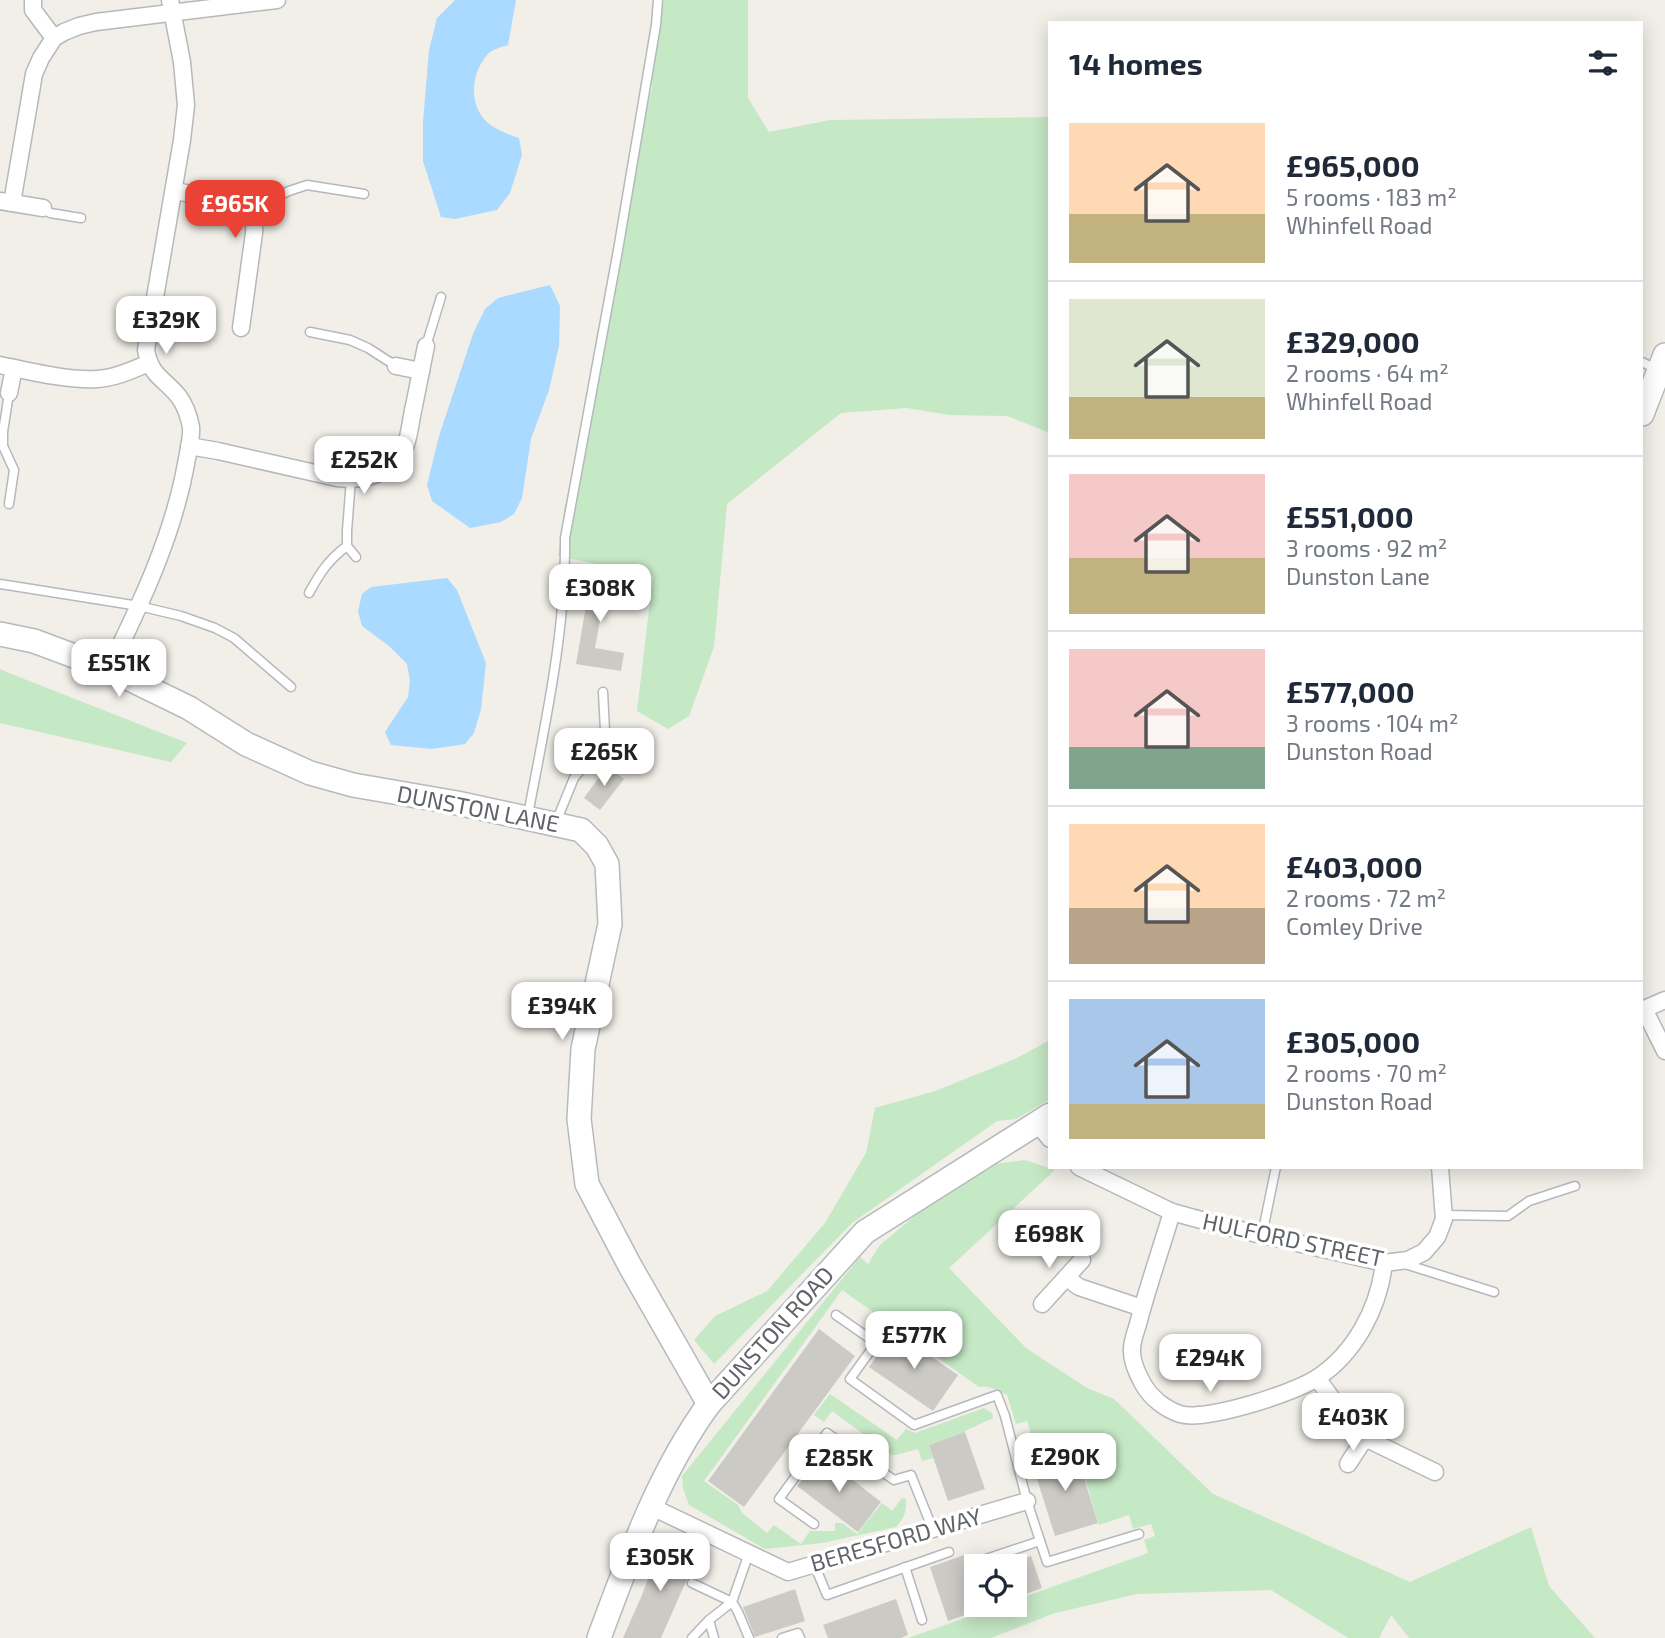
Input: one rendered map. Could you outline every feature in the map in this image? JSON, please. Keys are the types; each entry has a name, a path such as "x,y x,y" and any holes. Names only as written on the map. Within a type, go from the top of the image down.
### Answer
{"street":[{"path":"33,0 33,10 54,38"},
{"path":"43,208 6,202 34,75 54,38 96,22 171,7 276,0"},
{"path":"109,669 139,606 170,529 184,475 191,429 187,412 179,397 159,379 149,363 146,350 186,105 182,62 171,7"},
{"path":"174,191 255,207 241,328"},
{"path":"189,446 351,479 384,472 406,445 426,346"},
{"path":"1643,410 1655,362"},
{"path":"9,393 7,367 82,379 99,379 149,363"},
{"path":"396,366 421,371"},
{"name":"DUNSTON LANE","path":"0,634 34,641 109,669 188,708 246,744 310,773 353,785 457,803 581,830 597,846 607,864 610,923 583,1049 579,1119 587,1184 709,1405"},
{"path":"1665,1000 1643,1010 1665,1051"},
{"name":"DUNSTON ROAD","path":"599,1638 625,1569 667,1474 692,1428 709,1405 864,1232 1046,1126"},
{"name":"HULFORD STREET","path":"1083,1169 1172,1212 1262,1236 1390,1262 1408,1260 1424,1252 1437,1237 1444,1219 1440,1169"},
{"path":"1172,1212 1131,1349 1138,1374 1148,1392 1163,1405 1181,1414 1197,1416 1245,1406 1300,1387 1317,1378 1355,1341 1369,1318 1390,1262"},
{"path":"1042,1304 1082,1260"},
{"path":"1067,1278 1079,1287 1142,1308"},
{"path":"1317,1378 1365,1438 1435,1472"},
{"path":"1348,1464 1365,1438"},
{"name":"BERESFORD WAY","path":"652,1507 788,1572 1027,1501"}],"lane":[{"path":"527,818 551,688 565,577 565,538 621,238 658,0"},
{"path":"255,207 307,185 364,194"},
{"path":"43,208 50,213 81,218"},
{"path":"426,346 441,297"},
{"path":"310,332 368,348 396,366"},
{"path":"9,393 3,446 14,470 9,504"},
{"path":"351,479 348,547 356,557"},
{"path":"309,593 323,567 348,547"},
{"path":"0,584 139,606 181,616 234,638 292,687"},
{"path":"555,824 574,778 597,749 606,731 603,692"},
{"path":"1262,1236 1276,1169"},
{"path":"1444,1214 1508,1216 1529,1201 1575,1186"},
{"path":"1390,1262 1494,1292"},
{"path":"836,1315 876,1343 850,1379 914,1425 997,1395 1047,1562 1139,1534"},
{"path":"814,1524 779,1499 827,1433 894,1480 911,1475 933,1530"},
{"path":"1001,1554 1040,1541"},
{"path":"814,1564 827,1595 949,1552"},
{"path":"692,1638 732,1602 749,1553"},
{"path":"905,1567 922,1620"},
{"path":"692,1583 732,1602 749,1638"},
{"path":"709,1620 714,1638"},
{"path":"782,1638 799,1633 800,1638"}],"green space":[{"path":"664,0 748,0 748,98 769,132 830,120 1048,117 1048,432 1007,416 949,415 907,408 841,413 727,504 714,647 689,716 668,729 637,711 653,576 558,556 564,511 633,191 644,119 652,88 652,57"},
{"path":"0,669 187,743 171,762 0,723"},
{"path":"1048,1041 1048,1100 1016,1119 997,1121 852,1223 714,1364 694,1340 715,1316 767,1291 825,1223 866,1153 875,1108 935,1091 1015,1059"},
{"path":"1025,1160 1055,1170 949,1268 1026,1348 1087,1388 1114,1399 1213,1494 1410,1582 1531,1527 1549,1586 1595,1638 1409,1638 1391,1615 1379,1638 1348,1638 1271,1590 1137,1594 1055,1613 991,1638 908,1638 968,1617 1027,1617 1027,1596 1148,1553 1144,1540 1155,1536 1151,1524 1133,1529 1129,1515 1099,1525 1076,1449 1039,1460 1027,1421 1016,1424 1007,1395 990,1387 979,1387 842,1290 704,1481 738,1505 742,1513 767,1533 774,1525 801,1544 810,1531 835,1531 835,1523 842,1523 857,1534 882,1503 892,1511 902,1498 906,1499 903,1518 896,1527 822,1543 765,1549 689,1505 682,1476 860,1257 868,1264 880,1245 929,1204 994,1164"},
{"path":"830,1394 897,1440 906,1429 915,1433 984,1408 992,1413 993,1418 929,1445 933,1458 922,1461 918,1449 892,1455 832,1411 824,1422 814,1415"}],"water":[{"path":"455,0 516,0 508,45 492,51 483,61 478,69 474,96 480,113 488,123 519,138 522,155 510,193 497,210 455,219 441,217 423,161 423,122 429,50 437,18"},
{"path":"550,285 560,306 559,346 549,390 531,439 522,498 514,514 501,522 470,528 432,501 427,485 439,436 473,334 485,309 498,298"},
{"path":"447,578 457,590 486,663 481,709 474,733 465,744 432,749 391,745 385,732 408,697 410,681 407,664 389,646 362,626 358,611 362,594 371,587"}],"building":[{"path":"591,577 634,585 632,598 623,597 622,602 604,599 595,648 624,653 621,671 576,664"},
{"path":"607,766 624,779 600,810 584,798"},
{"path":"819,1329 855,1356 744,1507 708,1481"},
{"path":"894,1331 958,1375 933,1411 869,1367"},
{"path":"965,1432 985,1489 948,1501 929,1445"},
{"path":"1075,1450 1098,1523 1055,1536 1032,1463"},
{"path":"821,1455 881,1502 858,1532 797,1486"},
{"path":"663,1540 691,1553 684,1570 690,1572 661,1638 623,1638 642,1595"},
{"path":"964,1555 964,1615 948,1621 930,1567"},
{"path":"1031,1556 1042,1588 1027,1594 1027,1557"},
{"path":"795,1589 805,1621 755,1637 743,1607"},
{"path":"896,1599 908,1635 901,1638 828,1638 823,1625"}]}
